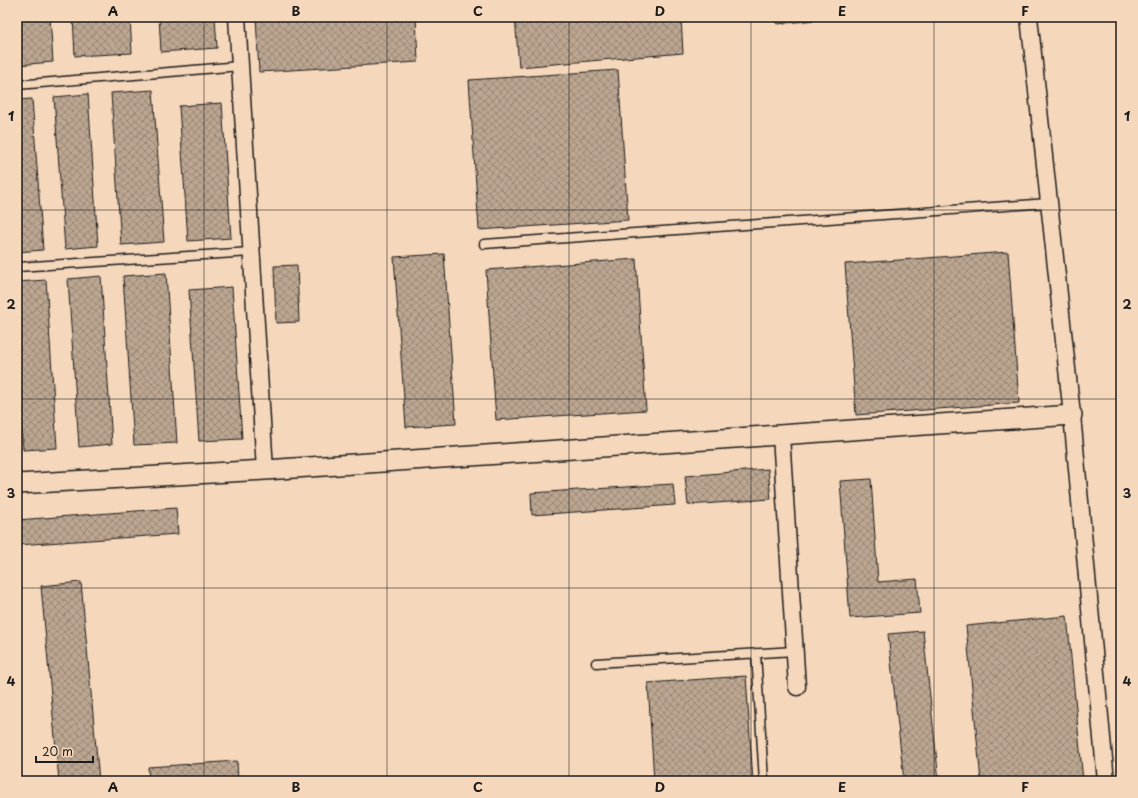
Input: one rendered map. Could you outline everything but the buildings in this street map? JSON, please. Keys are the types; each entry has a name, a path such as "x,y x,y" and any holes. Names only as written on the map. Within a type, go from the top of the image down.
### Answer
{"street":[{"path":"237,17 265,470"},
{"path":"1029,17 1072,415 1106,781"},
{"path":"17,484 265,470 1072,415"},
{"path":"781,435 798,687"}],"lane":[{"path":"17,84 240,66"},
{"path":"484,244 1048,203"},
{"path":"17,267 251,252"},
{"path":"596,663 795,651"},
{"path":"756,653 764,781"}]}
